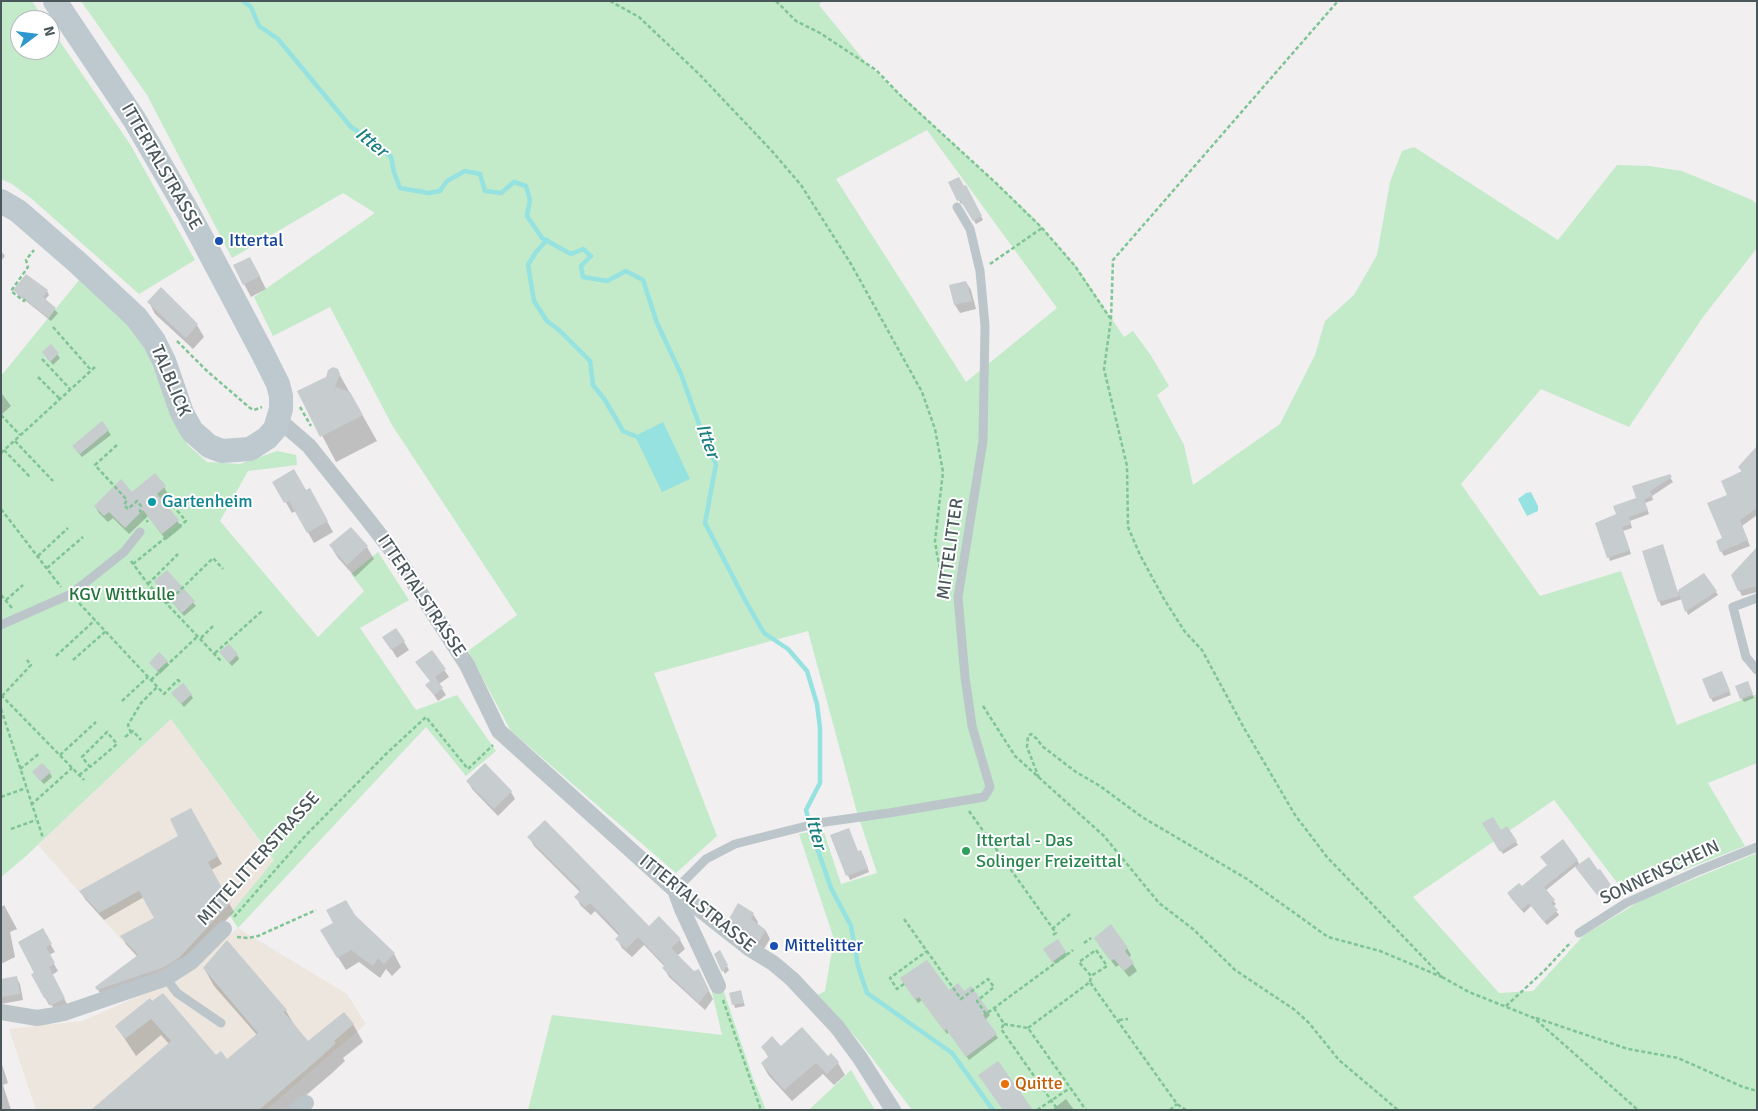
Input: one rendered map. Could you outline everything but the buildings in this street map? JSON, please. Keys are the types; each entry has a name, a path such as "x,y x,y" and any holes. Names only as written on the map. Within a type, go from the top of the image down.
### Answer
{"main road":[{"name":"ITTERTALSTRASSE","path":"55,1 134,119 188,212 278,384 282,408 272,411"},
{"name":"TALBLICK","path":"1,201 18,211 136,317 154,341 164,361 182,413 192,431 209,446 222,451 250,449 267,438 275,429 272,411"}],"street":[{"name":"ITTERTALSTRASSE","path":"272,411 308,446 366,516 397,558 467,665 499,731 675,890 750,949 773,963 792,979 837,1027 860,1058 893,1110"},
{"path":"675,890 718,986"},
{"name":"MITTELITTERSTRASSE","path":"1,1012 31,1017 64,1013 166,978 191,962 224,929"}],"lane":[{"path":"957,207 970,229 980,271"},
{"name":"MITTELITTER","path":"675,890 706,859 735,844 818,823 889,813 984,796 990,787 972,726 965,677 958,597 983,441 985,326 980,271"},
{"path":"1,625 70,595 124,552 140,532"},
{"path":"1757,598 1733,607 1746,657 1757,670"},
{"name":"SONNENSCHEIN","path":"1580,933 1626,903 1757,847"},
{"path":"166,978 177,993 221,1023"}],"path":[{"path":"610,1 638,16 699,74 771,150 801,185 852,264 922,392 935,429 943,472 935,541 936,554 947,601"},
{"path":"776,1 796,21 820,33 876,70 902,97 985,173 1042,228 1075,266 1110,319"},
{"path":"1338,1 1113,260 1110,319 1104,369 1108,394 1127,466 1128,527 1140,555 1164,599 1185,632 1202,650 1244,728 1295,815 1327,856 1442,977"},
{"path":"980,271 1042,228"},
{"path":"25,299 24,301 11,291 28,267"},
{"path":"53,327 91,370"},
{"path":"175,339 250,408 272,411"},
{"path":"42,359 70,389"},
{"path":"1,453 95,367"},
{"path":"38,376 60,399"},
{"path":"300,406 313,429"},
{"path":"1,415 20,435"},
{"path":"15,441 53,481"},
{"path":"117,445 95,465 127,500 124,505 128,508 137,501 141,506 140,511 149,522 140,532"},
{"path":"4,450 30,478"},
{"path":"132,564 186,521 164,495"},
{"path":"1,508 70,595 164,694 178,680 181,683"},
{"path":"38,556 68,528"},
{"path":"47,568 83,537"},
{"path":"124,552 148,584 221,661"},
{"path":"148,584 178,554"},
{"path":"167,603 213,558 223,570"},
{"path":"6,600 23,586"},
{"path":"1,594 19,617"},
{"path":"215,654 262,611"},
{"path":"56,656 95,620"},
{"path":"122,701 213,626"},
{"path":"73,660 106,631"},
{"path":"27,660 31,665 2,695 84,780"},
{"path":"131,733 128,725 141,703 158,687"},
{"path":"980,702 1015,756 1104,836 1159,903 1194,929 1235,970 1295,1010 1309,1023 1340,1060 1398,1110"},
{"path":"1,709 43,838"},
{"name":"MITTELITTERSTRASSE","path":"224,929 306,835 386,754 426,717 468,769 496,742"},
{"path":"60,755 96,722"},
{"path":"1,726 6,725"},
{"path":"125,737 133,731 142,740"},
{"path":"79,775 90,767 117,744 107,732 82,757 90,767"},
{"path":"1039,778 1027,746 1028,736 1031,734 1042,746 1076,772 1100,786 1142,817 1247,879 1328,937 1380,951 1442,977 1469,992 1534,1018 1628,1049 1678,1058 1743,1087 1757,1091"},
{"path":"20,770 40,753"},
{"path":"31,805 72,768"},
{"path":"1,797 26,788"},
{"path":"967,810 1056,934 1053,936"},
{"path":"11,829 36,820"},
{"path":"224,929 238,937 258,936 316,910"},
{"path":"1052,929 1070,914"},
{"path":"904,919 961,999 988,979 994,987 977,1001 986,1014 1073,950"},
{"path":"1505,1006 1545,970 1580,933"},
{"path":"1084,943 1091,938"},
{"path":"1028,1028 1090,982 1091,976 1107,966 1096,950 1079,962 1091,976"},
{"path":"904,984 897,989 890,978 927,951"},
{"path":"1090,982 1177,1104 1186,1110"},
{"path":"718,986 761,1110"},
{"path":"994,1008 1004,1024 1028,1028 1086,1110"},
{"path":"1534,1018 1638,1110"},
{"path":"1118,1020 1128,1020"},
{"path":"1004,1024 1001,1029 1058,1110"},
{"path":"1037,1110 1070,1088"},
{"path":"1170,1110 1177,1104"}],"shaded area":[{"path":"171,719 274,861 230,914 188,957 145,967 38,845"},
{"path":"238,928 347,994 366,1024 266,1110 36,1110 9,1029 82,1021 178,979"}],"green space":[{"path":"1,1 32,1 38,10 10,10 10,60 60,60 60,42 130,144 195,260 139,294 32,199 12,184 1,179"},
{"path":"81,1 822,1 819,5 867,64 1033,217 1076,266 1124,337 1133,331 1150,354 1169,386 1157,395 1184,445 1193,485 1280,424 1315,355 1325,321 1354,295 1377,255 1390,182 1402,151 1414,147 1558,240 1617,165 1649,166 1682,171 1752,200 1757,204 1757,248 1703,317 1629,427 1541,389 1461,484 1540,596 1621,571 1677,725 1757,694 1757,763 1708,783 1745,846 1625,893 1554,800 1413,897 1499,993 1533,991 1584,935 1642,900 1757,853 1757,1110 912,1110 859,1041 818,995 825,991 834,939 799,834 823,829 841,884 877,873 856,809 808,631 654,673 717,836 676,873 511,731 468,651 517,615 392,425 330,307 273,336 254,297 375,213 343,193 232,258 147,95","holes":["927,130 1057,308 966,382 836,179"]},
{"name":"KGV Wittkulle","path":"80,279 124,320 147,352 187,444 207,462 240,464 277,451 296,455 297,465 248,471 220,521 318,637 364,591 351,574 378,552 409,600 360,628 416,710 457,695 496,751 466,776 426,727 238,928 230,914 274,860 171,719 25,857 1,877 1,376"},
{"path":"723,989 753,1078 766,1110 528,1110 552,1015 722,1035 712,992"},
{"path":"851,1070 875,1110 809,1110"}],"water":[{"path":"663,422 690,479 662,492 635,436"},
{"path":"1531,492 1538,506 1538,511 1527,516 1518,499"}],"waterway":[{"name":"Itter","path":"243,1 251,7 259,26 278,39 351,127 377,144 391,157 400,188 429,193 440,191 447,181 465,171 480,174 485,191 501,193 514,182 526,186 530,200 527,216 542,238 571,254 583,249 591,256 581,266 583,277 607,281 626,271 643,280 657,323 681,374 705,441 716,464 705,523 764,633 788,649 807,671 817,704 820,728 820,783 806,810 831,888 851,926 858,966 867,993 952,1053 993,1110"},
{"path":"547,240 528,265 534,301 547,321 559,330 590,361 593,385 605,400 623,431 635,436"}],"place":[{"name":"Ittertal","path":"219,241"},
{"name":"Gartenheim","path":"152,502"},
{"name":"Ittertal - Das Solinger Freizeittal","path":"966,851"},
{"name":"Mittelitter","path":"774,946"},
{"name":"Quitte","path":"1005,1084"}]}
